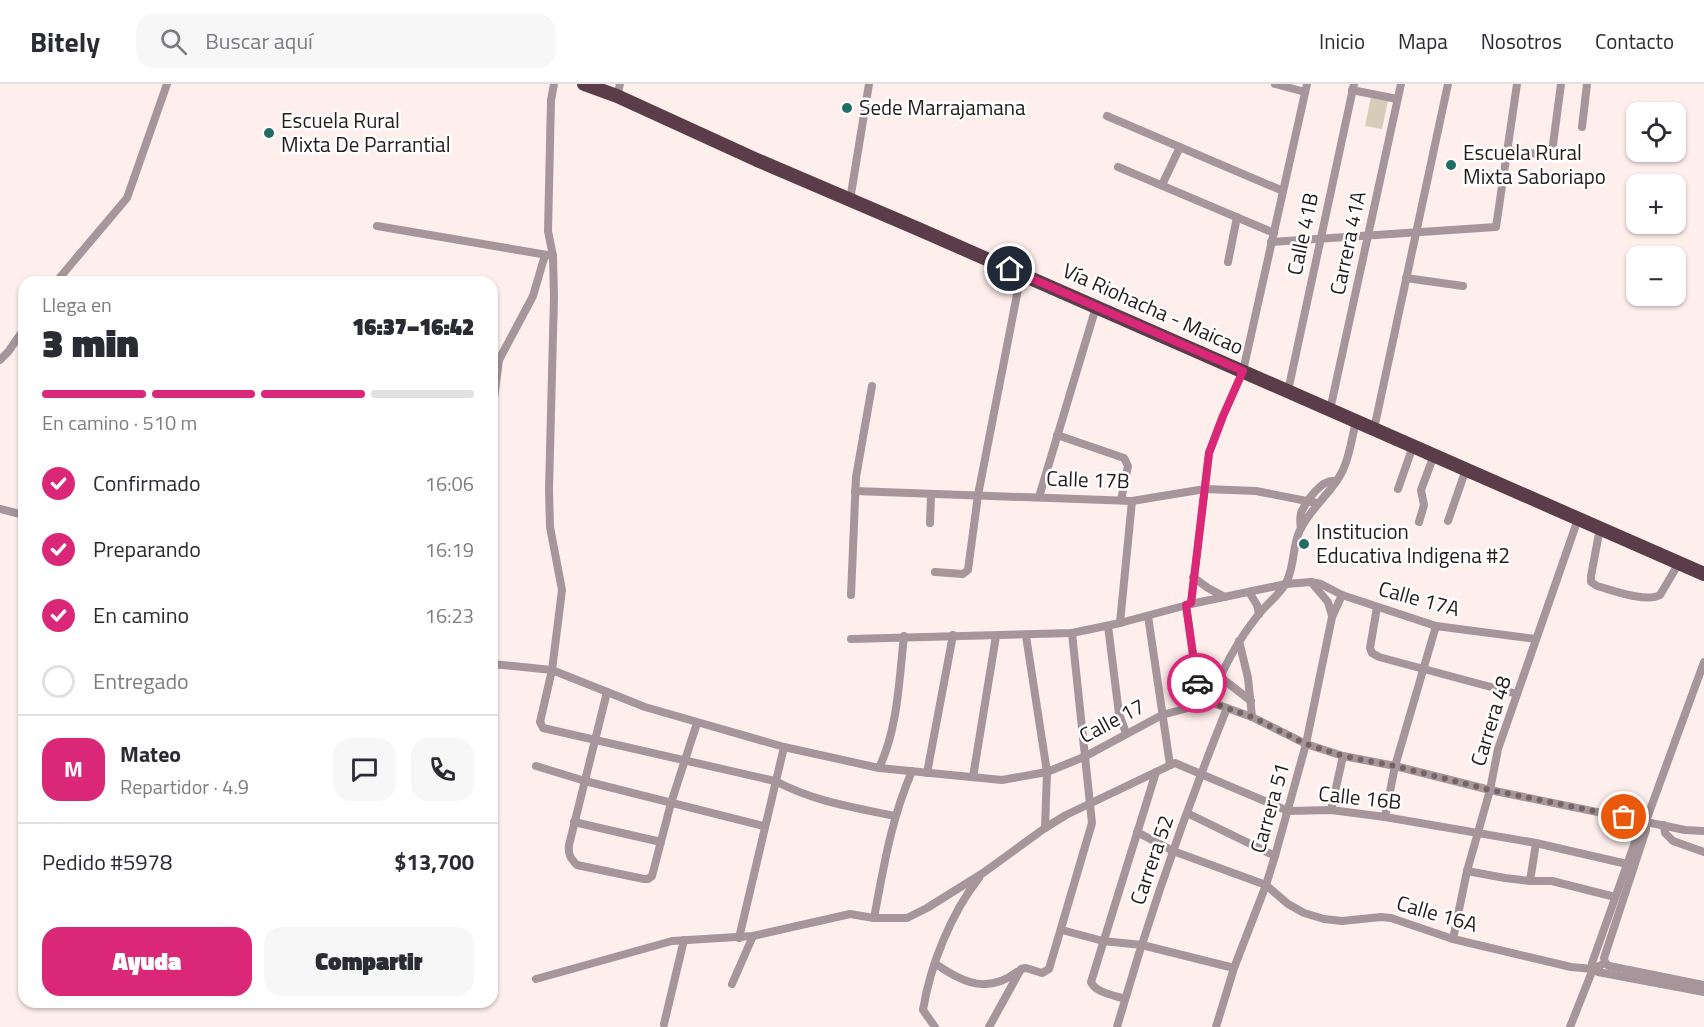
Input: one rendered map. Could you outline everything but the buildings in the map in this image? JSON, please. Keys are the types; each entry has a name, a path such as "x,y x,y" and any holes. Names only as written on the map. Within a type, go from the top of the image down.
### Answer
{"highway":[{"name":"Vía Riohacha - Maicao","path":"584,84 619,90 757,160 1704,574"}],"street":[{"path":"61,276 127,198 167,84"},
{"path":"554,84 551,100 548,231 554,297 549,489 550,527 562,590 552,670 540,722 543,728 775,781 802,795 826,802 896,816"},
{"path":"850,200 868,84"},
{"path":"1200,705 1189,604 1209,453 1243,371 1306,88 1275,84"},
{"name":"Carrera 41A","path":"1330,410 1401,84"},
{"path":"1374,429 1448,84"},
{"path":"1271,242 1496,227 1517,84"},
{"path":"1507,150 1545,155 1552,152 1561,84"},
{"path":"1582,127 1587,84"},
{"path":"1353,87 1397,99"},
{"name":"Calle 41B","path":"1288,391 1353,87"},
{"path":"1107,116 1283,191"},
{"path":"1162,185 1180,147"},
{"path":"1118,167 1274,233"},
{"path":"1228,262 1237,217"},
{"path":"377,226 549,256"},
{"path":"498,368 499,360 533,296 549,256"},
{"path":"935,572 963,574 968,570 978,495 1021,274"},
{"path":"1406,278 1463,286"},
{"path":"1039,497 1096,307"},
{"path":"0,360 18,338"},
{"path":"851,595 855,491 872,386"},
{"path":"1356,421 1345,463 1336,481 1324,483 1313,501 1302,512 1301,529 1292,570 1286,584 1239,641 1219,676 1210,702 1252,717 1306,744 1343,756 1395,766 1490,790 1704,831"},
{"path":"1057,435 1124,458 1128,466 1121,500"},
{"path":"1398,489 1413,446"},
{"path":"1419,522 1424,509 1421,490 1434,455"},
{"path":"1448,521 1466,470"},
{"name":"Calle 17B","path":"855,491 1132,501 1204,489 1256,491 1313,501"},
{"path":"930,523 931,495"},
{"path":"1120,623 1132,501"},
{"path":"0,510 18,514"},
{"name":"Carrera 48","path":"1453,939 1467,871 1490,790 1498,749 1578,519"},
{"path":"1600,528 1591,576 1591,582 1597,586 1645,598 1654,598 1660,595 1679,563"},
{"path":"1193,577 1225,597"},
{"path":"1311,582 1328,602 1332,617"},
{"name":"Calle 17A","path":"851,639 1072,633 1108,626 1189,604 1286,584 1311,582 1321,584 1342,595 1436,626 1536,639"},
{"path":"1249,592 1259,614"},
{"name":"Carrera 51","path":"1216,1027 1234,968 1275,856 1306,744 1332,617 1342,595"},
{"path":"1377,607 1370,648 1372,653 1379,657 1517,694"},
{"path":"536,979 672,941 753,936 850,914 874,918 907,918 983,873 1045,828 1173,764 1162,715 1148,616"},
{"path":"1108,626 1119,714 1126,733"},
{"path":"1385,817 1395,766 1436,626"},
{"path":"936,964 961,978 978,984 994,985 1008,979 1021,969 1026,968 1042,973 1049,969 1092,823 1072,633"},
{"path":"927,773 953,635"},
{"path":"879,768 886,753 896,706 904,636"},
{"path":"973,777 996,636"},
{"path":"1026,636 1047,772 1045,828"},
{"path":"1239,641 1246,664 1252,717"},
{"path":"1605,963 1604,958 1647,821 1704,662"},
{"name":"Calle 17","path":"498,665 552,670 625,700 784,747 879,768 1002,780 1047,772 1084,757 1162,715 1210,702"},
{"path":"1219,676 1251,701"},
{"path":"607,692 568,853 577,865 648,879 652,876 671,803 697,723"},
{"name":"Carrera 52","path":"1117,1027 1173,851 1227,708"},
{"path":"739,938 784,747"},
{"path":"1331,810 1343,756"},
{"name":"Calle 16B","path":"1173,764 1288,811 1331,810 1385,817 1536,843 1627,864"},
{"path":"536,766 585,781 764,826"},
{"path":"874,918 888,843 912,771"},
{"path":"1125,999 1098,990 1091,982 1156,772"},
{"path":"1187,813 1275,856"},
{"path":"1570,1027 1593,969 1592,963 1640,828 1647,821"},
{"path":"574,822 661,842"},
{"path":"1664,825 1665,834 1673,842 1704,852"},
{"path":"1137,832 1173,851 1266,885"},
{"path":"1530,881 1536,843"},
{"path":"1467,871 1530,881 1552,881 1615,897"},
{"path":"935,1027 923,1010 927,985 953,917 983,873"},
{"name":"Calle 16A","path":"1266,885 1288,904 1304,913 1324,919 1342,921 1391,918 1453,939 1553,963 1593,969 1598,972 1698,986"},
{"path":"1062,930 1103,941 1142,945 1234,968"},
{"path":"732,984 753,936"},
{"path":"664,1024 684,940"},
{"path":"1593,969 1605,963"},
{"path":"1605,963 1609,966 1698,986 1704,992"},
{"path":"989,1027 1021,969"},
{"path":"1698,986 1704,978"}],"shaded area":[{"path":"1371,97 1388,101 1382,129 1365,126"}],"way so far":[{"path":"1197,683 1200,705 1210,702 1252,717 1306,744 1343,756 1395,766 1490,790 1624,817"}],"place":[{"name":"Sede Marrajamana","path":"847,108"},
{"name":"Escuela Rural Mixta De Parrantial","path":"269,133"},
{"name":"Escuela Rural Mixta Saboriapo","path":"1451,165"},
{"name":"Institucion Educativa Indigena #2","path":"1304,544"}],"route":[{"path":"1010,269 1243,371 1209,453 1191,603 1186,605 1197,683"}]}
